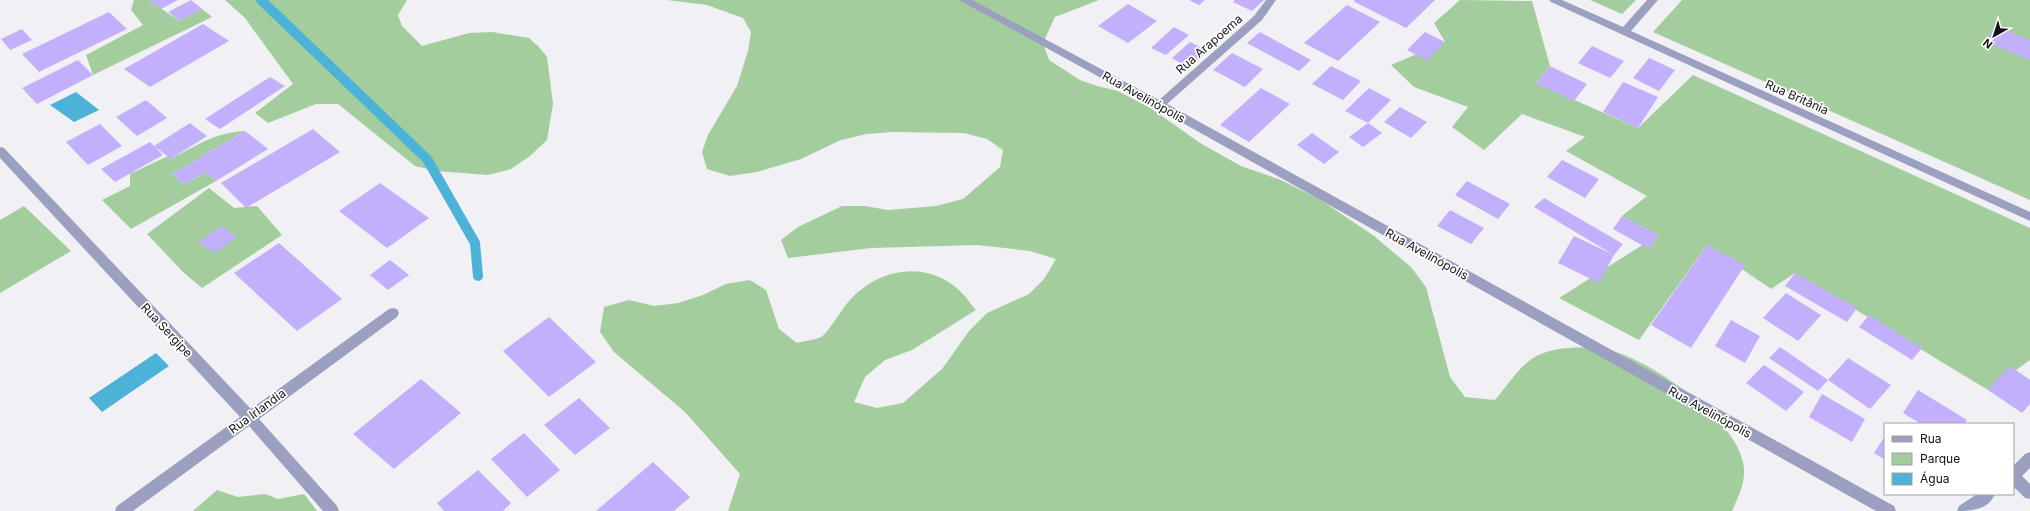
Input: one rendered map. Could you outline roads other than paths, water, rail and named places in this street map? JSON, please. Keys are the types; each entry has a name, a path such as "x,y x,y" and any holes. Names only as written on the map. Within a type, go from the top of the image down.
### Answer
{"street":[{"name":"Rua Avelinópolis","path":"964,0 1160,105 1889,511"},
{"name":"Rua Arapoema","path":"1160,105 1258,18 1271,0"},
{"name":"Rua Britânia","path":"1554,0 2030,216"},
{"path":"1624,32 1653,0"},
{"name":"Rua Sergipe","path":"0,151 249,417 332,511"},
{"name":"Rua Irlandia","path":"122,511 393,312"},
{"path":"2014,475 2030,458"},
{"path":"2014,477 2030,493"},
{"path":"1964,511 1987,495"}],"water":[{"path":"76,92 99,110 74,122 50,105"},
{"path":"156,353 169,366 102,412 89,398"}],"waterway":[{"path":"261,0 427,159 475,243 478,276"}]}
